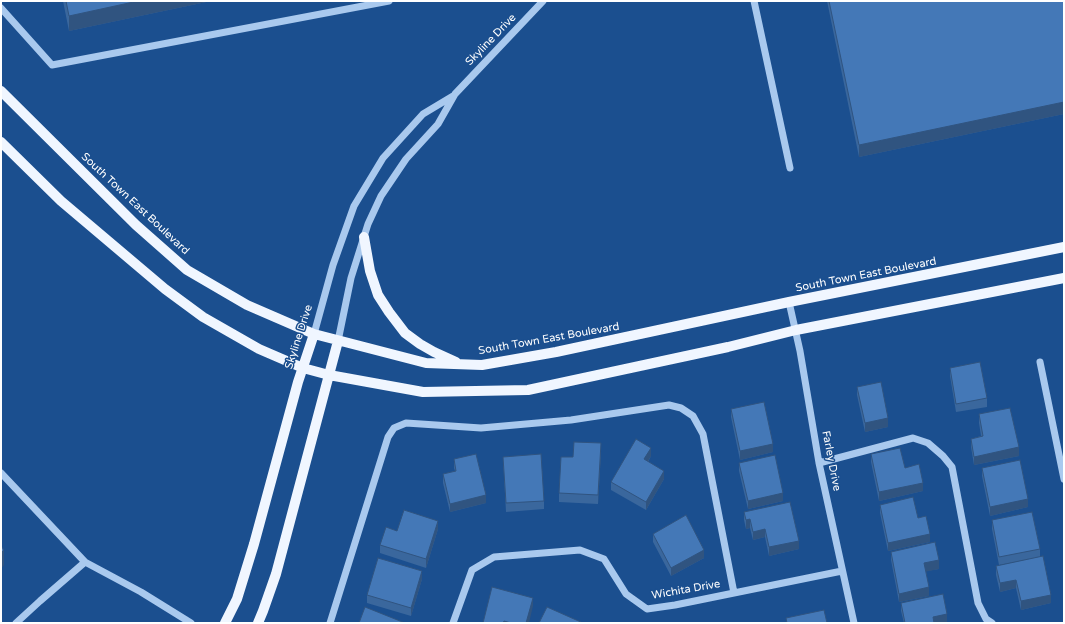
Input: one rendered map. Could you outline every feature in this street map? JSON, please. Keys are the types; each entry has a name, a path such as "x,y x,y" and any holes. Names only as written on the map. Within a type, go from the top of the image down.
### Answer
{"main road":[{"name":"South Town East Boulevard","path":"1,91 136,226 187,270 248,305 314,334 426,363 482,365 556,352 789,302 1064,247"},
{"path":"1,142 61,200 165,289 210,320 259,349 303,368 329,375 423,392 528,390 728,347 796,330 1064,278"},
{"path":"364,237 370,271 378,295 405,333 434,352 462,364"},
{"name":"Skyline Drive","path":"225,623 236,599 254,544 298,382 314,334"},
{"name":"Skyline Drive","path":"258,623 276,574 338,341"}],"street":[{"path":"1,8 52,65 389,1"},
{"name":"Skyline Drive","path":"338,341 351,278 368,224 382,196 406,159 438,124 455,94 543,1"},
{"path":"754,1 790,168"},
{"name":"Skyline Drive","path":"314,334 333,265 354,206 383,158 423,114 455,94"},
{"name":"Farley Drive","path":"789,302 796,330 819,463 854,623"},
{"path":"1040,362 1064,479"},
{"path":"330,623 388,437 394,428 406,423 481,428 570,420 669,404 681,408 693,416 703,434 734,593"},
{"path":"819,463 913,438 928,443 944,456 952,467 978,603 986,619 992,623"},
{"path":"1,473 85,562 141,592 191,623"},
{"name":"Wichita Drive","path":"453,623 472,570 494,557 580,550 604,559 626,594 647,608 675,605 842,571"},
{"path":"16,623 85,562"}],"building":[{"path":"66,1 138,1 69,16"},
{"path":"829,1 1064,1 1064,102 859,145"},
{"path":"980,362 987,398 956,404 950,368"},
{"path":"881,382 888,418 865,423 857,387"},
{"path":"764,402 773,444 740,451 731,409"},
{"path":"1010,408 1019,447 974,457 971,439 983,436 979,414"},
{"path":"636,439 651,448 644,459 664,471 646,502 611,482"},
{"path":"574,442 601,443 598,495 559,493 561,457 573,457"},
{"path":"900,448 905,468 919,464 923,483 879,492 871,454"},
{"path":"476,454 486,495 450,504 443,474 456,471 454,459"},
{"path":"541,454 544,501 506,503 503,457"},
{"path":"775,455 783,493 748,501 739,463"},
{"path":"1020,460 1028,499 990,507 982,468"},
{"path":"913,497 918,518 926,516 930,534 888,543 880,505"},
{"path":"790,502 799,541 769,547 765,529 753,532 750,519 746,520 744,512"},
{"path":"404,510 438,521 426,559 380,545 386,527 397,531"},
{"path":"1032,512 1040,549 999,557 992,520"},
{"path":"686,515 704,550 671,568 653,534"},
{"path":"935,542 939,560 924,563 929,587 899,594 891,552"},
{"path":"1,546 4,550 1,553"},
{"path":"1043,556 1051,595 1021,601 1016,580 1000,583 996,566"},
{"path":"378,558 422,571 411,608 367,595"},
{"path":"492,587 533,598 526,623 511,623 504,621 503,623 483,623"},
{"path":"943,594 947,614 933,617 934,623 905,623 901,603"},
{"path":"365,607 405,623 359,623"},
{"path":"547,607 583,623 539,623"},
{"path":"824,610 827,623 787,623 786,618"}]}
